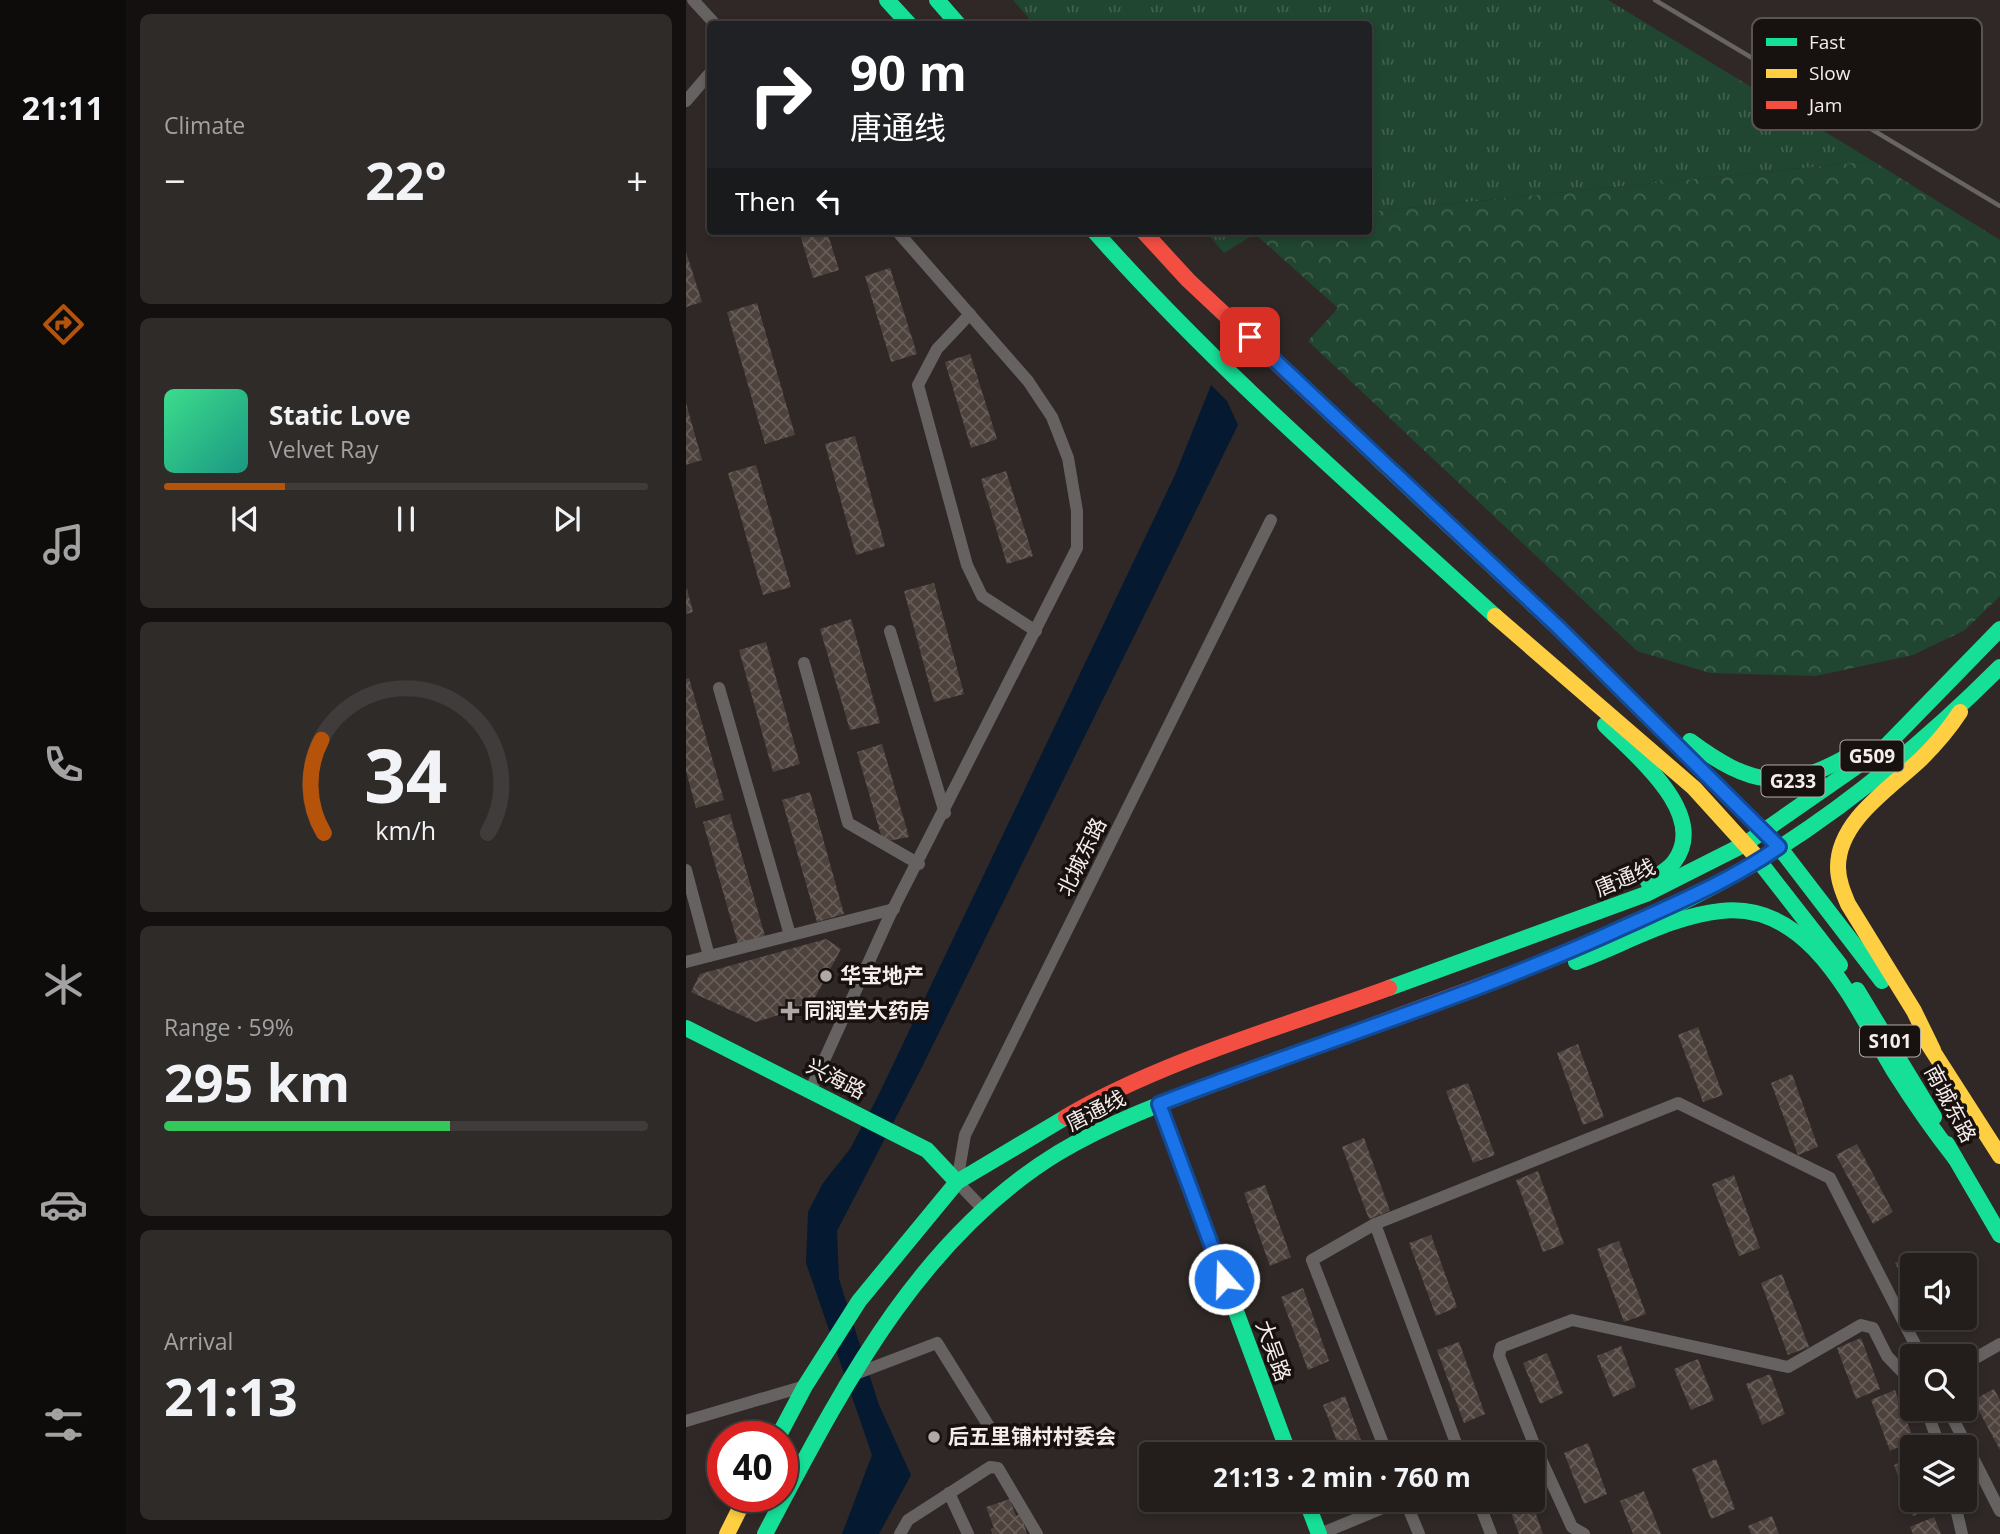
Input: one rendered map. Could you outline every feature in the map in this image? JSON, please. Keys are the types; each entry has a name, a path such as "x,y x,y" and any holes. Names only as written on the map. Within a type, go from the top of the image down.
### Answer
{"main road":[{"path":"887,0 906,21"},
{"path":"937,0 955,21"},
{"path":"1098,235 1156,300 1224,369 1556,672 1677,801 1685,831 1679,852 1665,873 1578,912 1540,935"},
{"name":"G233","path":"1147,235 1188,280 1598,666 1765,830 1779,847"},
{"name":"G233","path":"1598,666 1728,769 1766,782 1789,782 1813,777 1866,745 1982,648 2000,629"},
{"name":"G509","path":"1745,844 1886,746 1982,648"},
{"name":"G233","path":"1759,861 1878,778 1966,702 2000,667"},
{"name":"南城东路","path":"1556,672 1650,748 1694,788 1759,861 1841,967 1888,1037 2000,1235"},
{"path":"1933,1050 1914,1012 1843,891 1838,871 1840,854 1854,823 1938,743 1966,702"},
{"name":"唐通线","path":"786,1421 805,1386 859,1301 957,1182 1087,1105 1160,1072 1424,973 1540,935 1646,894 1745,844"},
{"name":"南城东路","path":"1779,847 1933,1050 2000,1156"},
{"name":"唐通线","path":"765,1534 853,1375 889,1318 984,1210 1047,1160 1110,1126 1159,1104 1522,972 1672,906 1759,861"},
{"path":"1522,972 1558,968 1616,949 1681,922 1720,911 1762,914 1780,921 1801,935 1839,982 1922,1115 1955,1158"},
{"name":"兴海路","path":"686,1028 927,1150 957,1182"},
{"name":"大吴路","path":"1159,1104 1285,1442"},
{"path":"727,1534 738,1512"},
{"path":"1311,1512 1320,1534"}],"street":[{"path":"693,0 712,21"},
{"path":"686,101 707,76"},
{"path":"811,1089 894,909 1077,548 1077,512 1068,458 1052,417 1028,381 901,235"},
{"path":"970,314 937,349 918,385 967,565 982,596 1036,631"},
{"name":"北城东路","path":"957,1182 965,1135 1271,520"},
{"path":"890,631 945,813"},
{"path":"804,663 848,823 919,864"},
{"path":"719,688 790,935"},
{"path":"686,870 709,956"},
{"path":"686,962 894,909"},
{"path":"1382,1442 1312,1260 1375,1224 1678,1104 1829,1178 1915,1344"},
{"path":"957,1182 984,1210"},
{"path":"1375,1224 1456,1442"},
{"path":"1533,1442 1499,1356 1501,1347 1572,1320 1788,1367 1861,1325 1873,1328 1887,1356 1900,1370"},
{"path":"853,1375 937,1343 990,1428"},
{"path":"1977,1357 2000,1344"},
{"path":"686,1421 805,1386"},
{"path":"1977,1466 2000,1511"},
{"path":"900,1534 908,1520 990,1467 998,1468 1037,1534"},
{"path":"1545,1468 1572,1527 1584,1534"},
{"path":"949,1493 968,1534"},
{"path":"1320,1534 1374,1512"},
{"path":"1409,1512 1419,1534"},
{"path":"1483,1512 1491,1534"},
{"path":"1957,1512 1962,1534"}],"green space":[{"path":"1013,0 1608,0 1752,87 1752,130 1822,130 1873,161 1372,212 1372,21 1031,21"},
{"path":"1873,161 2000,240 2000,596 1965,630 1913,655 1816,676 1710,673 1637,651 1308,341 1338,308 1256,235 1372,235 1372,212"},
{"path":"1208,235 1253,235 1224,253"}],"water":[{"path":"1211,385 1227,401 1238,425 922,1067 837,1231 839,1279 879,1405 911,1475 879,1534 842,1534 872,1455 806,1263 808,1212 823,1183 850,1149 878,1096 1175,475"}],"building":[{"path":"800,235 828,235 839,270 813,278"},
{"path":"686,252 702,302 686,307"},
{"path":"890,268 917,354 891,362 865,276"},
{"path":"757,303 795,435 765,444 727,312"},
{"path":"970,354 997,439 971,448 945,362"},
{"path":"686,403 702,460 686,465"},
{"path":"855,436 885,546 856,555 825,444"},
{"path":"756,465 791,587 763,595 728,473"},
{"path":"1006,471 1033,556 1007,564 981,479"},
{"path":"934,583 964,694 934,702 904,591"},
{"path":"686,590 693,612 686,614"},
{"path":"851,619 880,723 850,730 820,629"},
{"path":"766,642 800,764 773,772 739,650"},
{"path":"689,678 724,800 696,808 686,771 686,679"},
{"path":"882,744 909,837 883,842 857,752"},
{"path":"810,792 844,914 817,922 782,800"},
{"path":"730,814 765,936 738,944 703,822"},
{"path":"826,939 841,949 811,1005 756,1022 691,992 700,974"},
{"path":"1698,1027 1723,1095 1703,1102 1678,1035"},
{"path":"1578,1044 1604,1117 1583,1125 1557,1053"},
{"path":"1792,1074 1818,1147 1798,1155 1771,1083"},
{"path":"1468,1083 1495,1155 1473,1163 1446,1091"},
{"path":"1364,1138 1390,1211 1369,1219 1342,1147"},
{"path":"1857,1144 1893,1212 1873,1224 1836,1155"},
{"path":"1538,1171 1564,1244 1543,1252 1516,1180"},
{"path":"1734,1175 1760,1248 1739,1256 1712,1184"},
{"path":"1265,1185 1291,1257 1270,1266 1244,1193"},
{"path":"1431,1235 1457,1307 1436,1316 1409,1243"},
{"path":"1619,1241 1646,1314 1624,1322 1597,1249"},
{"path":"1782,1274 1809,1347 1788,1355 1761,1283"},
{"path":"1303,1288 1329,1361 1308,1370 1281,1297"},
{"path":"1861,1338 1880,1389 1856,1399 1837,1348"},
{"path":"1459,1342 1485,1414 1464,1423 1437,1350"},
{"path":"1621,1346 1636,1387 1613,1397 1597,1356"},
{"path":"1547,1353 1563,1393 1540,1404 1523,1363"},
{"path":"1698,1359 1714,1400 1691,1410 1674,1369"},
{"path":"1770,1374 1785,1414 1762,1425 1746,1384"},
{"path":"1994,1389 2000,1400 2000,1450 1977,1407 1977,1398"},
{"path":"1895,1390 1900,1403 1900,1421 1907,1421 1912,1435 1900,1435 1900,1446 1890,1451 1871,1400"},
{"path":"1345,1396 1362,1442 1337,1442 1323,1405"},
{"path":"1588,1443 1607,1494 1584,1504 1564,1453"},
{"path":"1716,1459 1735,1509 1711,1519 1692,1469"},
{"path":"1900,1462 1900,1481 1894,1465"},
{"path":"1644,1491 1661,1534 1633,1534 1620,1501"},
{"path":"1010,1499 1016,1516 1021,1514 1027,1534 992,1534 991,1529 994,1528 986,1507"},
{"path":"1511,1512 1535,1512 1543,1534 1519,1534"},
{"path":"1772,1516 1779,1534 1751,1534 1748,1526"},
{"path":"1934,1517 1941,1534 1913,1534 1910,1527"}],"railway":[{"path":"1655,0 1752,58"},
{"path":"1873,130 2000,206"}],"traffic: fast":[{"path":"887,0 906,21"},
{"path":"937,0 955,21"},
{"path":"1098,235 1239,381 1495,616"},
{"path":"1389,988 1646,894 1745,844 1886,746 2000,629"},
{"path":"1525,969 1648,919 1708,890 1797,837 1888,769 2000,667"},
{"path":"1605,725 1665,788 1683,825 1683,844 1674,862 1648,882"},
{"path":"1690,741 1731,767 1768,779 1806,775 1850,755"},
{"path":"1779,847 1882,981"},
{"path":"1759,861 1840,965"},
{"path":"1576,962 1666,925 1702,914 1721,911 1753,912 1781,923 1805,940 1827,963 1908,1093 1955,1158"},
{"path":"1857,990 1934,1117"},
{"path":"686,1028 927,1150 957,1182"},
{"path":"765,1534 822,1427 886,1323 963,1229 1008,1189 1079,1141 1144,1111 1233,1077"},
{"path":"1159,1104 1285,1442"},
{"path":"786,1421 805,1386 859,1301 957,1182 1066,1117"},
{"path":"1947,1144 2000,1235"},
{"path":"1311,1512 1319,1534"}],"traffic: slow":[{"path":"1375,456 1557,627 1707,775"},
{"path":"1495,616 1694,788 1754,854"},
{"path":"1933,1050 1914,1011 1848,904 1838,867 1840,850 1856,820 1927,753 1960,712"},
{"path":"1925,1039 2000,1156"},
{"path":"727,1534 738,1512"}],"traffic: jam":[{"path":"1147,235 1188,280 1375,456"},
{"path":"1707,775 1773,840"},
{"path":"1233,1077 1525,969"},
{"path":"1066,1117 1103,1097 1183,1062 1389,988"}],"place":[{"name":"华宝地产","path":"826,976"},
{"name":"同润堂大药房","path":"790,1011"},
{"name":"后五里铺村村委会","path":"934,1437"}],"route":[{"path":"1224,1279 1159,1104 1522,972 1672,906 1759,861 1779,847 1765,830 1558,627 1250,337"}]}
